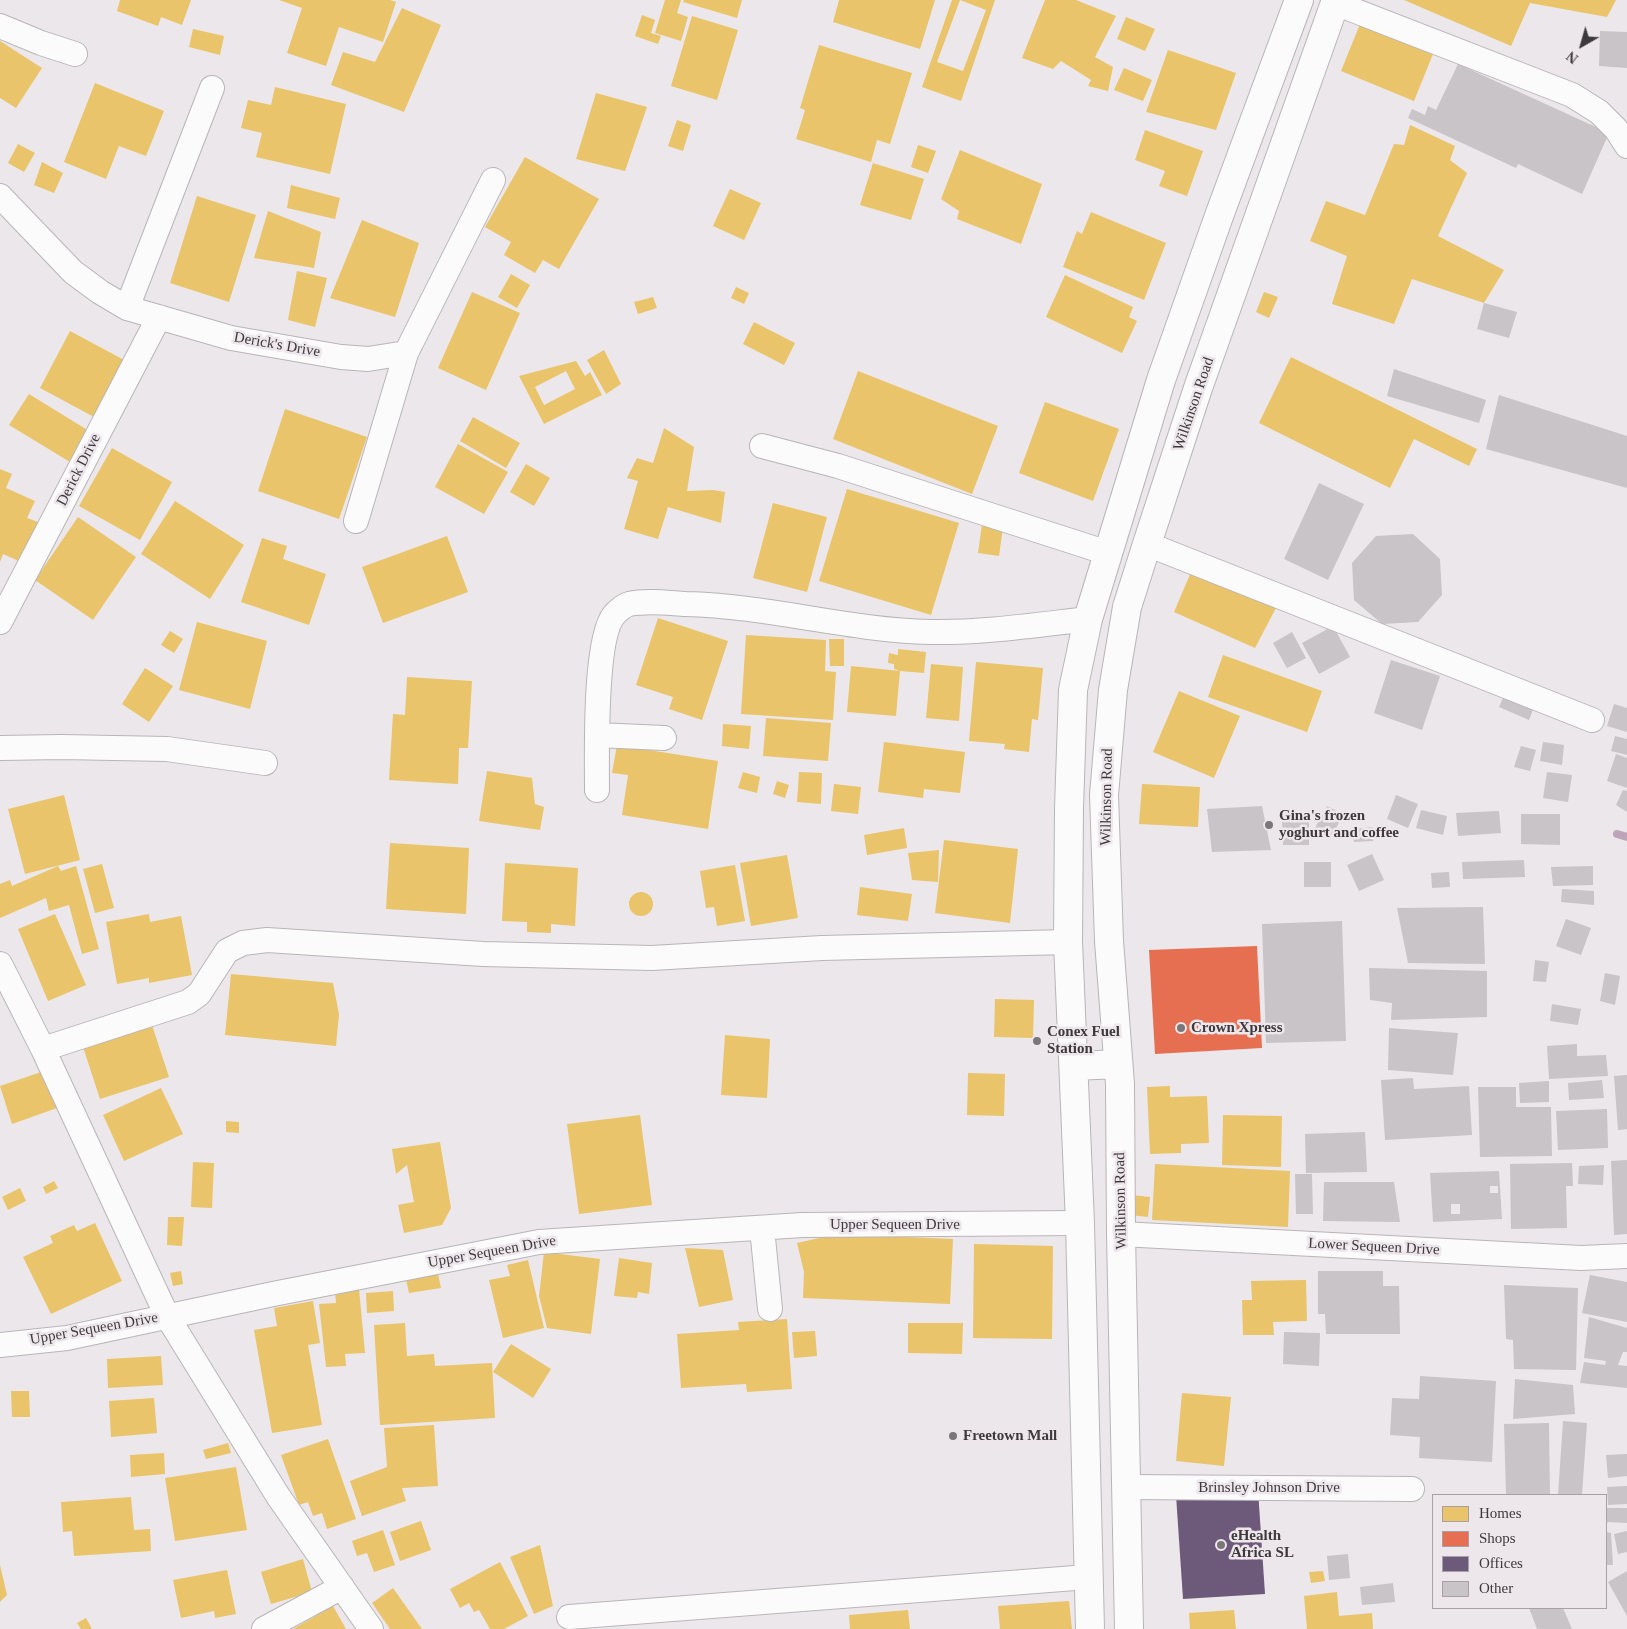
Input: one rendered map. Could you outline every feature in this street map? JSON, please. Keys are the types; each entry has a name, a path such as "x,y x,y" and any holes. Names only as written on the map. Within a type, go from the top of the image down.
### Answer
{"main road":[{"path":"1090,1629 1080,1224 1068,942 1069,808 1073,690 1088,619 1161,380 1298,0"},
{"name":"Wilkinson Road","path":"1130,1629 1118,1064 1109,941 1104,796 1112,690 1128,607 1147,544 1205,370 1336,2"},
{"path":"1074,1066 1118,1064"},
{"path":"1085,1445 1125,1444"}],"street":[{"path":"1336,2 1572,95 1600,112 1616,129 1627,146"},
{"path":"0,26 41,43 75,54"},
{"path":"127,308 212,88"},
{"path":"356,521 406,353 494,180"},
{"name":"Derick's Drive","path":"0,196 72,272 127,308 232,338 341,357 368,359 406,353"},
{"name":"Derick Drive","path":"0,622 158,318"},
{"path":"762,446 847,469 1108,553"},
{"path":"1147,544 1592,720"},
{"path":"597,790 597,734 602,658 606,630 614,615 628,604 709,604 771,611 864,626 928,632 977,631 1088,619"},
{"path":"597,734 664,738"},
{"path":"0,748 167,749 265,763"},
{"path":"43,1049 188,1002 199,994 227,951 242,943 267,940 482,954 652,958 822,948 1068,942"},
{"path":"0,964 43,1049 167,1316 278,1496 371,1629"},
{"name":"Upper Sequeen Drive","path":"0,1345 67,1338 167,1316 539,1242 802,1225 1080,1224"},
{"path":"762,1228 770,1309"},
{"name":"Lower Sequeen Drive","path":"1121,1234 1581,1258 1627,1256"},
{"name":"Brinsley Johnson Drive","path":"1126,1487 1412,1488"},
{"path":"569,1617 1088,1577"},
{"path":"264,1629 342,1587"}],"building: Homes":[{"path":"120,0 191,0 182,25 161,17 158,26 117,11"},
{"path":"279,0 390,0 396,2 383,42 339,27 326,66 287,53 302,8"},
{"path":"665,0 681,0 677,13 688,17 681,41 655,33"},
{"path":"684,0 742,0 737,18 683,2"},
{"path":"839,0 935,0 920,49 833,22"},
{"path":"952,0 960,0 995,0 961,101 922,87","holes":["960,0 986,10 963,71 937,62"]},
{"path":"1045,0 1076,0 1116,16 1095,57 1113,67 1108,91 1088,86 1091,80 1061,61 1053,69 1022,58"},
{"path":"1404,0 1616,0 1607,17 1530,3 1511,46"},
{"path":"402,8 441,25 404,112 331,85 343,52 375,62"},
{"path":"642,15 655,20 651,33 661,36 658,44 635,36"},
{"path":"692,16 738,30 717,100 671,86"},
{"path":"1126,17 1155,29 1145,51 1117,39"},
{"path":"1360,24 1433,54 1414,101 1341,71"},
{"path":"193,29 224,36 220,55 189,47"},
{"path":"0,41 42,68 16,108 0,98"},
{"path":"819,45 912,73 890,144 877,140 871,162 796,139 805,110 800,108"},
{"path":"1168,50 1236,73 1216,130 1146,112"},
{"path":"1124,68 1152,80 1143,101 1114,90"},
{"path":"95,83 164,111 146,156 119,146 106,179 64,162"},
{"path":"275,87 346,104 330,174 256,157 262,133 241,128 248,100 271,105"},
{"path":"596,93 647,107 625,171 576,159"},
{"path":"677,120 691,125 683,151 668,146"},
{"path":"1410,125 1455,146 1450,160 1467,173 1438,236 1504,270 1484,303 1412,279 1394,324 1332,304 1347,256 1310,241 1326,201 1365,215 1394,144 1404,145"},
{"path":"1145,130 1203,151 1187,196 1159,186 1165,171 1135,160"},
{"path":"18,144 35,153 24,172 8,163"},
{"path":"918,145 936,151 928,173 911,167"},
{"path":"960,150 1042,184 1021,244 957,219 959,211 941,199"},
{"path":"525,157 599,199 559,269 543,260 535,273 504,255 511,242 485,227"},
{"path":"42,162 63,173 54,193 34,185"},
{"path":"873,163 924,179 911,220 860,205"},
{"path":"291,185 340,198 335,219 287,208"},
{"path":"730,189 761,203 744,240 713,226"},
{"path":"197,196 256,215 229,302 170,283"},
{"path":"268,211 321,232 314,268 254,258"},
{"path":"1091,212 1166,243 1144,300 1063,267 1077,231 1082,234"},
{"path":"362,220 419,243 395,317 330,298"},
{"path":"297,271 327,278 315,327 288,320"},
{"path":"511,274 530,285 517,308 498,297"},
{"path":"1065,275 1133,307 1129,317 1137,321 1122,353 1046,317"},
{"path":"736,287 749,293 744,304 731,298"},
{"path":"472,292 520,313 486,390 438,368"},
{"path":"1264,292 1278,297 1269,318 1256,312"},
{"path":"653,297 657,308 638,314 634,302"},
{"path":"754,322 795,343 784,365 743,344"},
{"path":"70,331 126,361 96,418 40,388"},
{"path":"604,350 621,384 606,394 587,360"},
{"path":"1291,357 1477,449 1469,466 1414,439 1390,488 1259,423"},
{"path":"576,361 585,376 590,372 602,395 544,424 519,376","holes":["566,371 575,389 544,405 535,387"]},
{"path":"858,371 998,426 972,494 833,439"},
{"path":"29,394 89,431 70,462 9,425"},
{"path":"1045,402 1119,429 1093,501 1019,473"},
{"path":"285,409 367,437 339,519 258,491"},
{"path":"473,417 520,443 506,468 460,441"},
{"path":"664,428 694,447 687,491 713,490 725,492 721,523 668,507 658,539 624,529 638,481 627,478 637,458 653,463"},
{"path":"458,444 508,472 484,514 435,487"},
{"path":"112,448 172,482 140,540 79,506"},
{"path":"526,464 550,478 534,506 510,492"},
{"path":"0,469 12,474 6,488 35,501 27,518 38,522 21,562 3,554 0,562"},
{"path":"847,489 959,523 931,615 819,581"},
{"path":"175,501 244,545 210,599 141,554"},
{"path":"773,503 827,517 807,592 753,578"},
{"path":"78,517 136,557 93,620 35,580"},
{"path":"982,524 1003,527 999,556 978,553"},
{"path":"447,536 468,592 383,623 362,567"},
{"path":"262,538 287,546 283,559 326,574 309,625 241,602"},
{"path":"1191,572 1277,606 1255,648 1174,612"},
{"path":"658,618 728,641 702,720 669,709 673,697 636,685"},
{"path":"197,622 267,641 250,709 179,690"},
{"path":"170,631 183,639 174,653 161,645"},
{"path":"746,635 826,640 825,671 836,672 833,720 741,714"},
{"path":"829,639 844,639 844,666 830,666"},
{"path":"898,649 926,652 924,673 894,669 894,664 888,663 889,653 898,655"},
{"path":"1223,655 1322,691 1307,732 1208,697"},
{"path":"976,662 1043,668 1038,720 1032,719 1029,752 1004,749 1005,744 969,741"},
{"path":"931,664 963,667 959,721 926,718"},
{"path":"851,666 900,671 896,716 847,712"},
{"path":"145,668 173,686 149,722 122,704"},
{"path":"407,677 472,681 468,748 459,748 458,784 389,780 393,714 405,715"},
{"path":"1179,691 1240,716 1214,778 1153,752"},
{"path":"766,718 831,723 828,761 763,756"},
{"path":"723,724 751,726 749,749 722,746"},
{"path":"884,742 965,752 960,793 924,789 923,798 878,792"},
{"path":"617,745 718,761 708,829 622,815 628,775 612,773"},
{"path":"487,771 532,778 535,804 544,807 540,830 479,821"},
{"path":"743,772 760,777 757,793 738,788"},
{"path":"799,772 822,773 821,804 797,802"},
{"path":"777,781 789,785 785,798 773,794"},
{"path":"834,784 861,787 858,814 831,811"},
{"path":"1142,784 1200,787 1198,827 1139,824"},
{"path":"64,795 80,860 25,874 8,809"},
{"path":"904,828 907,848 867,855 864,835"},
{"path":"944,840 1018,849 1010,923 935,913"},
{"path":"390,843 469,848 466,914 386,909"},
{"path":"939,850 938,882 912,880 908,853"},
{"path":"787,855 798,918 751,926 740,863"},
{"path":"505,863 578,868 575,926 551,924 551,933 527,932 527,922 502,921"},
{"path":"102,864 114,908 95,913 83,869"},
{"path":"735,865 745,921 717,926 714,907 706,908 700,871"},
{"path":"58,866 61,871 76,866 99,949 82,954 69,905 49,911 46,898 0,918 0,884 10,880 12,886"},
{"path":"860,887 912,894 908,921 857,915"},
{"path":"641,892 650,895 653,904 650,913 641,916 632,913 629,904 632,895"},
{"path":"55,914 86,985 48,1001 18,929"},
{"path":"149,914 150,922 181,916 192,975 149,983 149,978 117,984 106,922"},
{"path":"231,974 333,983 339,1014 336,1046 225,1035"},
{"path":"995,999 1034,1000 1033,1038 994,1037"},
{"path":"152,1025 169,1077 100,1099 83,1047"},
{"path":"725,1035 770,1039 767,1098 721,1095"},
{"path":"44,1071 57,1108 12,1124 0,1086"},
{"path":"968,1073 1005,1074 1004,1116 967,1115"},
{"path":"1170,1086 1170,1097 1207,1096 1209,1143 1181,1144 1181,1153 1150,1154 1147,1087"},
{"path":"161,1088 183,1134 124,1161 103,1115"},
{"path":"640,1115 652,1205 579,1214 567,1124"},
{"path":"1223,1115 1282,1116 1281,1167 1222,1165"},
{"path":"226,1121 239,1122 239,1133 226,1132"},
{"path":"440,1142 451,1208 442,1225 404,1233 398,1205 414,1202 407,1165 396,1174 392,1149"},
{"path":"193,1162 214,1163 212,1208 191,1207"},
{"path":"1155,1164 1290,1171 1288,1227 1152,1220"},
{"path":"54,1181 58,1188 46,1194 43,1187"},
{"path":"20,1188 26,1201 8,1210 2,1197"},
{"path":"1132,1195 1150,1197 1148,1217 1130,1215"},
{"path":"168,1217 184,1217 182,1246 167,1245"},
{"path":"95,1223 122,1281 51,1314 23,1257 53,1243 50,1236 74,1225 77,1231"},
{"path":"837,1234 953,1239 950,1304 803,1298 804,1272 797,1243"},
{"path":"974,1244 1053,1246 1052,1339 973,1338"},
{"path":"685,1248 723,1250 733,1300 699,1307"},
{"path":"544,1252 600,1259 591,1334 547,1328 539,1296"},
{"path":"619,1258 652,1263 649,1294 638,1292 637,1298 614,1296"},
{"path":"528,1260 544,1328 503,1338 489,1280 510,1276 507,1265"},
{"path":"181,1271 183,1284 173,1286 170,1273"},
{"path":"438,1274 441,1288 409,1293 406,1279"},
{"path":"1306,1280 1307,1321 1273,1322 1274,1335 1243,1335 1242,1300 1252,1300 1251,1281"},
{"path":"359,1289 365,1353 345,1354 346,1366 326,1367 319,1304 336,1303 335,1291"},
{"path":"393,1291 394,1311 367,1313 366,1293"},
{"path":"313,1301 320,1343 308,1345 322,1425 272,1433 254,1330 277,1326 274,1308"},
{"path":"787,1319 792,1389 747,1392 746,1384 681,1388 677,1334 739,1330 738,1322"},
{"path":"405,1323 407,1356 434,1354 435,1366 492,1363 495,1418 380,1425 374,1325"},
{"path":"908,1323 963,1323 962,1354 908,1353"},
{"path":"815,1331 817,1356 794,1358 792,1332"},
{"path":"511,1344 551,1369 533,1398 493,1372"},
{"path":"161,1356 163,1385 108,1388 107,1359"},
{"path":"11,1391 29,1391 30,1417 12,1417"},
{"path":"1182,1393 1231,1397 1224,1466 1176,1461"},
{"path":"154,1398 157,1433 111,1437 109,1401"},
{"path":"434,1425 438,1486 402,1488 406,1501 362,1516 350,1481 387,1467 384,1428"},
{"path":"328,1439 356,1519 327,1529 322,1513 313,1516 308,1502 299,1505 281,1455"},
{"path":"228,1443 231,1453 206,1459 203,1450"},
{"path":"164,1453 165,1474 131,1477 130,1455"},
{"path":"236,1467 247,1530 175,1541 165,1478"},
{"path":"131,1497 134,1530 150,1529 151,1551 74,1556 72,1531 63,1532 61,1502"},
{"path":"421,1521 431,1550 400,1561 390,1532"},
{"path":"383,1530 395,1565 374,1572 367,1553 357,1556 352,1541"},
{"path":"540,1545 553,1606 534,1614 510,1557"},
{"path":"303,1559 312,1592 271,1604 261,1572"},
{"path":"500,1562 528,1616 504,1629 490,1629 479,1610 474,1612 469,1603 460,1608 450,1589"},
{"path":"0,1565 7,1595 0,1602"},
{"path":"227,1570 236,1614 215,1618 214,1611 181,1618 173,1580"},
{"path":"1323,1571 1325,1581 1311,1583 1309,1572"},
{"path":"393,1588 422,1629 390,1629 372,1603"},
{"path":"1337,1592 1339,1616 1372,1613 1373,1629 1307,1629 1304,1596"},
{"path":"1069,1601 1072,1629 1000,1629 998,1606"},
{"path":"333,1606 346,1629 293,1629"},
{"path":"908,1610 910,1629 850,1629 849,1615"},
{"path":"1234,1610 1236,1629 1190,1629 1189,1613"},
{"path":"86,1618 92,1629 81,1629 77,1623"}],"building: Shops":[{"path":"1257,946 1262,1048 1155,1054 1149,950"}],"building: Offices":[{"name":"eHealth Africa SL","path":"1258,1490 1265,1594 1183,1599 1176,1495"}],"building: Other":[{"path":"1600,31 1627,32 1627,68 1599,66"},
{"path":"1458,64 1609,133 1582,194 1518,164 1516,168 1408,118 1412,109 1425,115 1428,106 1436,110"},
{"path":"1484,303 1517,312 1509,338 1477,329"},
{"path":"1394,369 1486,400 1479,423 1387,396"},
{"path":"1499,395 1627,436 1627,488 1486,449"},
{"path":"1319,483 1364,504 1328,580 1284,559"},
{"path":"1413,534 1440,559 1442,595 1418,622 1382,624 1354,600 1352,563 1376,536"},
{"path":"1333,626 1350,657 1319,674 1302,643"},
{"path":"1292,632 1306,658 1287,668 1273,643"},
{"path":"1391,660 1440,676 1422,730 1374,713"},
{"path":"1506,691 1536,702 1529,720 1499,707"},
{"path":"1614,704 1627,708 1627,732 1607,726"},
{"path":"1615,736 1627,739 1627,755 1611,751"},
{"path":"1543,742 1564,745 1562,765 1540,761"},
{"path":"1521,746 1536,750 1530,771 1514,767"},
{"path":"1616,754 1627,758 1627,788 1607,781"},
{"path":"1547,772 1572,775 1568,802 1543,798"},
{"path":"1623,790 1627,791 1627,812 1616,805"},
{"path":"1396,795 1418,804 1408,828 1387,819"},
{"path":"1262,806 1271,850 1212,852 1207,809"},
{"path":"1327,806 1343,814 1332,837 1315,828"},
{"path":"1421,810 1447,816 1443,835 1416,828"},
{"path":"1499,811 1501,833 1458,836 1456,813"},
{"path":"1521,814 1560,814 1560,845 1521,844"},
{"path":"1282,822 1309,822 1309,845 1283,845"},
{"path":"1373,827 1373,841 1354,842 1353,829"},
{"path":"1372,854 1384,880 1359,891 1347,865"},
{"path":"1524,860 1525,877 1463,879 1462,862"},
{"path":"1304,862 1331,862 1331,887 1304,887"},
{"path":"1593,866 1593,885 1553,886 1551,867"},
{"path":"1449,872 1450,887 1432,888 1431,873"},
{"path":"1562,889 1594,891 1594,905 1561,902"},
{"path":"1483,907 1485,964 1408,963 1397,908"},
{"path":"1566,919 1591,928 1581,955 1556,946"},
{"path":"1342,921 1346,1041 1266,1043 1262,924"},
{"path":"1535,960 1549,962 1546,982 1533,981"},
{"path":"1369,968 1487,971 1487,1017 1391,1020 1392,1003 1370,1000"},
{"path":"1605,973 1620,976 1615,1005 1600,1001"},
{"path":"1552,1004 1581,1009 1578,1025 1550,1021"},
{"path":"1389,1028 1458,1033 1453,1075 1388,1070"},
{"path":"1577,1044 1577,1056 1606,1055 1608,1076 1549,1079 1547,1046"},
{"path":"1627,1075 1627,1129 1618,1130 1614,1076"},
{"path":"1413,1078 1414,1089 1469,1086 1472,1135 1385,1140 1381,1080"},
{"path":"1602,1080 1604,1098 1569,1100 1568,1083"},
{"path":"1549,1081 1549,1102 1520,1103 1519,1083"},
{"path":"1478,1087 1516,1087 1516,1107 1551,1107 1552,1156 1480,1157"},
{"path":"1607,1109 1608,1148 1558,1150 1556,1111"},
{"path":"1365,1132 1367,1172 1306,1173 1305,1134"},
{"path":"1627,1160 1627,1234 1614,1235 1611,1161"},
{"path":"1572,1163 1573,1186 1566,1186 1567,1228 1511,1229 1510,1164"},
{"path":"1604,1165 1603,1185 1578,1184 1579,1166"},
{"path":"1499,1171 1502,1219 1433,1222 1430,1173","holes":["1490,1186 1498,1186 1498,1193 1490,1193","1451,1204 1460,1204 1460,1214 1451,1214"]},
{"path":"1295,1174 1312,1174 1313,1214 1296,1214"},
{"path":"1324,1182 1394,1182 1400,1222 1323,1221"},
{"path":"1318,1271 1383,1271 1383,1286 1399,1286 1400,1334 1326,1334 1325,1314 1318,1314"},
{"path":"1590,1275 1627,1282 1627,1322 1582,1313"},
{"path":"1504,1285 1578,1288 1576,1370 1514,1369 1513,1340 1506,1339"},
{"path":"1589,1317 1627,1328 1627,1352 1623,1352 1618,1365 1627,1366 1627,1388 1580,1383 1584,1362 1605,1365 1606,1361 1584,1358"},
{"path":"1284,1332 1320,1333 1319,1366 1283,1364"},
{"path":"1420,1376 1496,1381 1492,1462 1419,1458 1420,1437 1390,1435 1392,1398 1419,1399"},
{"path":"1515,1379 1573,1385 1575,1414 1513,1419"},
{"path":"1563,1421 1587,1423 1582,1494 1558,1494"},
{"path":"1549,1423 1550,1494 1506,1494 1504,1424"},
{"path":"1627,1454 1627,1476 1608,1478 1606,1455"},
{"path":"1627,1486 1627,1504 1608,1505 1607,1487"},
{"path":"1607,1508 1627,1508 1627,1523 1608,1522"},
{"path":"1627,1531 1627,1552 1618,1554 1614,1534"},
{"path":"1607,1532 1611,1533 1613,1565 1607,1565"},
{"path":"1348,1554 1350,1578 1329,1580 1327,1556"},
{"path":"1627,1571 1627,1616 1608,1582"},
{"path":"1393,1583 1395,1602 1362,1605 1360,1587"},
{"path":"1529,1609 1563,1609 1572,1629 1537,1629"}],"waterway":[{"path":"1617,834 1627,837"}],"place":[{"name":"Gina's frozen yoghurt and coffee","path":"1269,825"},
{"name":"Crown Xpress","path":"1181,1028"},
{"name":"Conex Fuel Station","path":"1037,1041"},
{"name":"Freetown Mall","path":"953,1436"},
{"name":"eHealth Africa SL","path":"1221,1545"}]}
